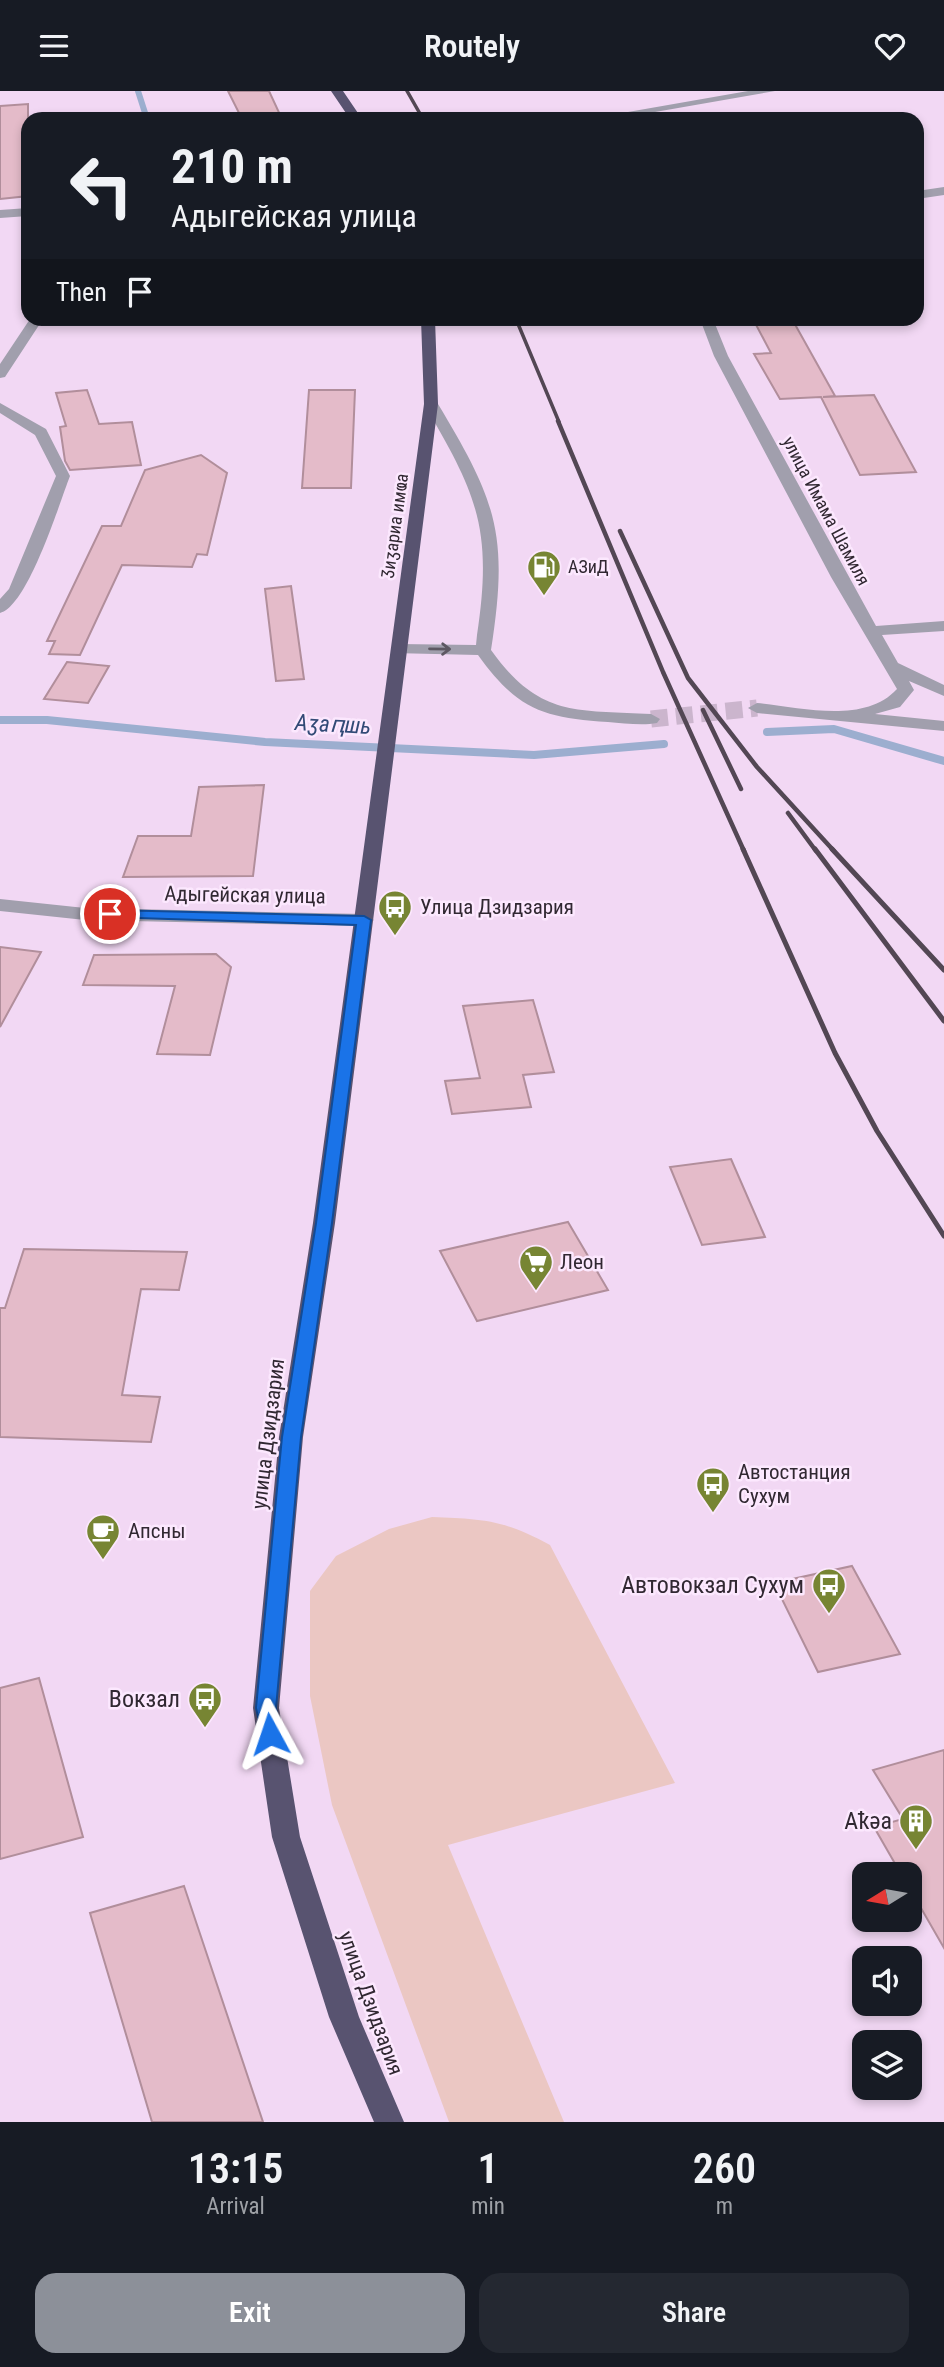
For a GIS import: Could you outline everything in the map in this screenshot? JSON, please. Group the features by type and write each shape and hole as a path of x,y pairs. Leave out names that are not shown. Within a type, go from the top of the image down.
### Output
{"highway":[{"path":"337,91 351,112"},
{"name":"Ӡиӡариа имҩа","path":"386,748 431,404 428,326"},
{"name":"улица Дзидзария","path":"386,748 324,1223 292,1437 266,1708 286,1837 344,2017 389,2122"}],"street":[{"path":"638,112 769,91"},
{"path":"924,194 944,191"},
{"path":"0,214 21,212"},
{"path":"0,374 31,326"},
{"name":"улица Имама Шамиля","path":"709,326 721,356 870,631 906,690 894,703 847,717"},
{"path":"431,404 466,462 489,527 491,597 483,650 503,678 528,701 574,714 651,719"},
{"path":"0,407 41,432 63,476 16,591 0,608"},
{"path":"870,631 944,626"},
{"path":"398,649 483,650"},
{"path":"890,665 944,691"},
{"path":"757,708 944,726"},
{"name":"Адыгейская улица","path":"0,905 85,914 364,920"}],"shaded area":[{"path":"432,1517 493,1522 519,1530 550,1545 675,1783 448,1845 564,2122 449,2122 332,1805 310,1696 310,1591 336,1556 389,1529"}],"building":[{"path":"228,91 269,91 279,112 238,112"},
{"path":"28,104 28,112 21,112 21,197 0,199 0,106"},
{"path":"757,326 796,326 835,396 823,397 874,395 916,472 860,475 821,397 780,399 754,354 771,353"},
{"path":"87,390 99,424 132,422 141,465 70,470 65,461 60,427 66,426 56,393"},
{"path":"309,390 355,390 351,488 302,488"},
{"path":"201,455 227,473 207,555 197,554 192,567 122,565 80,655 49,654 55,641 47,641 102,526 121,526 145,470"},
{"path":"291,586 304,679 276,681 265,589"},
{"path":"67,662 109,666 88,703 44,699"},
{"path":"264,785 253,876 123,877 138,836 191,836 199,787"},
{"path":"0,947 41,952 0,1027"},
{"path":"216,954 231,967 210,1055 157,1054 175,986 83,985 94,955"},
{"path":"533,1000 554,1072 523,1075 531,1107 452,1114 445,1081 480,1078 463,1006"},
{"path":"731,1159 765,1237 702,1245 670,1167"},
{"path":"568,1222 608,1290 477,1321 440,1251"},
{"path":"24,1249 187,1252 179,1290 141,1289 122,1395 160,1397 151,1442 0,1437 0,1308 5,1308"},
{"path":"852,1566 900,1654 818,1672 774,1583"},
{"path":"39,1678 83,1837 0,1859 0,1688"},
{"name":"Аҟәа","path":"944,1750 944,1948 922,1910 922,1862 894,1862 874,1827 903,1819 873,1770"},
{"path":"184,1886 263,2122 152,2122 90,1913"}],"waterway":[{"path":"138,91 145,112"},
{"name":"Аӡаԥшь","path":"0,720 47,720 265,742 534,755 664,744"},
{"name":"Аӡаԥшь","path":"767,732 834,729 944,761"}],"tunnel":[{"path":"651,719 757,708"}],"railway":[{"path":"407,91 419,112"},
{"path":"519,326 559,422"},
{"path":"558,421 663,672 744,851"},
{"path":"620,531 688,678 757,767 834,851"},
{"path":"703,710 741,789"},
{"path":"788,813 816,851"},
{"path":"743,849 835,1053 877,1131 944,1236"},
{"path":"815,849 944,1021"},
{"path":"832,849 944,970"}],"place":[{"name":"АЗиД","path":"544,597"},
{"name":"Улица Дзидзария","path":"395,937"},
{"name":"Леон","path":"536,1292"},
{"name":"Автостанция Сухум","path":"713,1514"},
{"name":"Апсны","path":"103,1561"},
{"name":"Автовокзал Сухум","path":"829,1615"},
{"name":"Вокзал","path":"205,1729"},
{"name":"Аҟәа","path":"916,1851"}],"route":[{"path":"110,914 364,920 324,1223 292,1437 266,1708 270,1734"}]}
